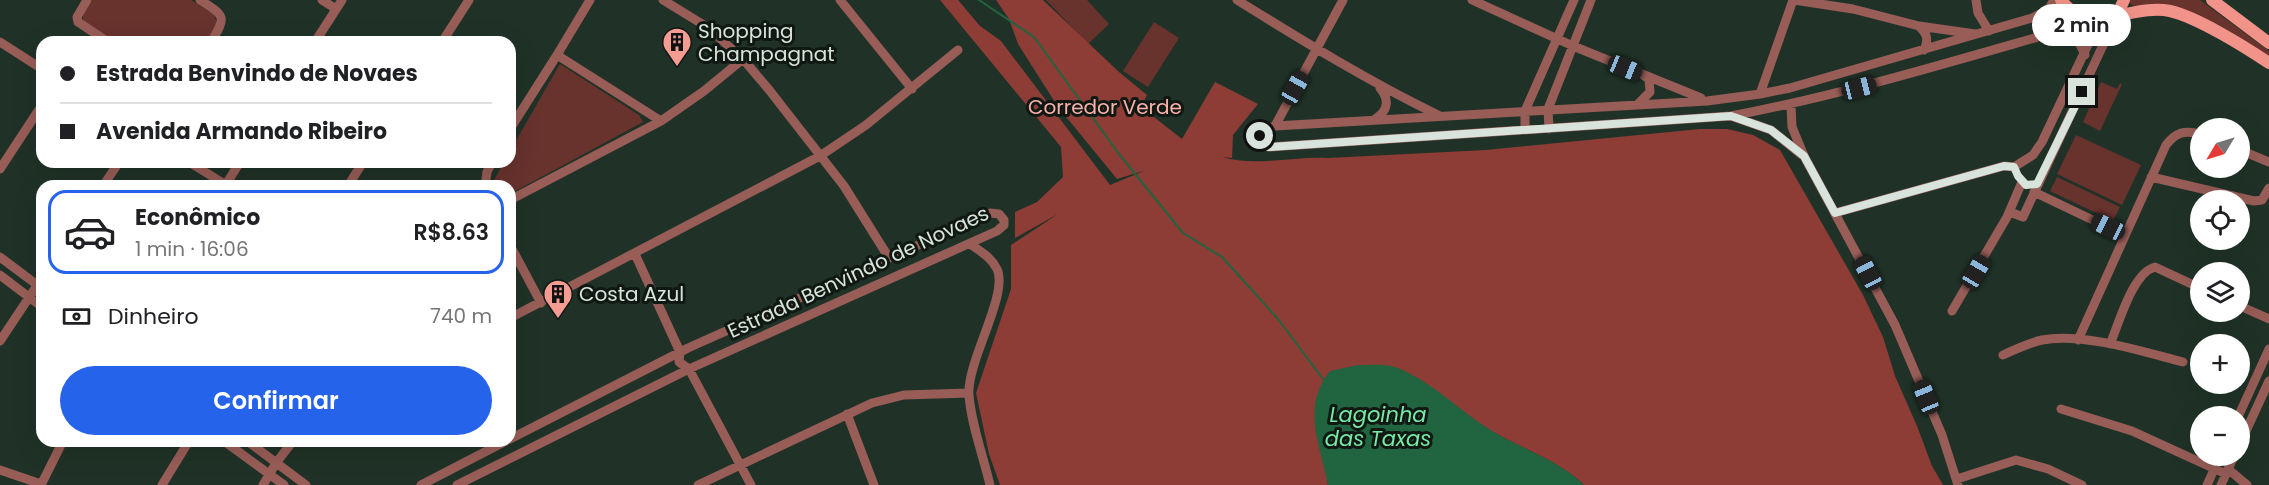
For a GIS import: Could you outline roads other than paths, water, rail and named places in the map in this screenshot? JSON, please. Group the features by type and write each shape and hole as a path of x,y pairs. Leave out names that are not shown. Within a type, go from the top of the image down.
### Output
{"main road":[{"path":"2061,0 2067,8 2086,18 2149,10 2170,11 2193,19 2269,63"},
{"path":"2116,15 2124,0"},
{"path":"2212,0 2269,44"}],"street":[{"path":"87,0 77,17 78,22 99,36"},
{"path":"200,0 220,13 223,18 223,23 215,36"},
{"path":"322,0 336,9"},
{"path":"319,36 342,0"},
{"path":"445,36 469,0"},
{"path":"516,120 591,0"},
{"path":"663,0 707,27 743,59 849,194 889,258"},
{"path":"840,0 912,90"},
{"path":"1237,0 1378,86 1439,116"},
{"path":"1275,126 1343,0"},
{"path":"1472,0 1573,46 1707,101"},
{"path":"1525,129 1525,111 1574,0"},
{"path":"1549,129 1548,110 1591,0"},
{"path":"1760,94 1794,0 1853,9 1919,26 1978,34"},
{"path":"1976,0 1978,13 1989,31"},
{"path":"1835,213 2004,166 2014,167 2033,156 2042,142 2094,30 2086,18 2059,31 1881,82 1791,105 1731,116 1266,146 1261,140 1261,132 1275,126 1639,103 1707,101 1760,94 1989,31 2041,14 2048,10 2054,0"},
{"path":"2010,212 2023,218 2116,15"},
{"path":"1919,26 1928,40 1924,50"},
{"path":"2059,31 2077,38 2084,55"},
{"path":"0,42 36,65"},
{"path":"516,315 820,156 912,90 958,50"},
{"path":"557,55 661,121"},
{"path":"2084,55 2091,55 2096,62"},
{"path":"516,197 661,121 704,91 743,59"},
{"path":"2077,69 2082,74 2090,74"},
{"path":"1639,103 1647,97 1651,85 1642,75"},
{"path":"1375,119 1384,112 1387,105 1387,99 1378,86"},
{"path":"1791,105 1792,127 1804,156 1911,358 1942,435 1957,482 2016,460 2048,469 2082,485"},
{"path":"0,169 36,114"},
{"path":"1731,116 1771,130 1804,156"},
{"path":"2078,340 2166,145 2176,134 2190,131"},
{"path":"2250,154 2269,162"},
{"path":"2033,156 2047,163"},
{"path":"2014,167 2022,182 2124,236"},
{"path":"198,168 217,180"},
{"path":"2151,177 2254,201 2262,200 2269,188"},
{"path":"1952,311 2010,212 2022,182"},
{"name":"Estrada Benvindo de Novaes","path":"457,485 692,368 969,244 1001,228 1004,225 1002,217 999,214 990,213 684,350 516,436"},
{"path":"969,244 991,260 996,267 1000,282 975,361 969,393 990,485"},
{"path":"634,254 684,350 695,354 692,368"},
{"path":"516,256 541,303"},
{"path":"0,257 36,281"},
{"path":"2110,344 2136,283 2150,268 2155,267 2190,283"},
{"path":"0,275 36,302"},
{"path":"0,341 36,289"},
{"path":"2250,310 2269,319"},
{"path":"2003,355 2040,340 2078,340 2110,344 2183,362"},
{"path":"2243,406 2269,349"},
{"path":"684,350 679,362 692,368 751,485"},
{"path":"2250,422 2269,381"},
{"path":"698,485 872,403 897,396 969,393"},
{"path":"2061,409 2132,431 2227,472 2247,485"},
{"path":"847,414 874,485"},
{"path":"0,470 41,484 60,447"},
{"path":"162,485 185,447"},
{"path":"232,447 284,485"},
{"path":"255,447 306,485"},
{"path":"263,485 288,447"},
{"name":"Estrada Benvindo de Novaes","path":"420,485 494,447"},
{"path":"2221,485 2230,466"},
{"path":"2207,485 2214,468"}],"water":[{"name":"Lagoinha das Taxas","path":"1358,365 1390,366 1411,374 1484,426 1561,467 1584,485 1328,485 1315,426 1316,398 1330,371"}],"waterway":[{"path":"979,0 1034,37 1119,154 1183,233 1222,257 1278,319 1323,379"}],"place":[{"name":"Shopping Champagnat","path":"677,68"},
{"name":"Costa Azul","path":"558,320"}],"park label":[{"name":"Corredor Verde","path":"1105,107"}]}
